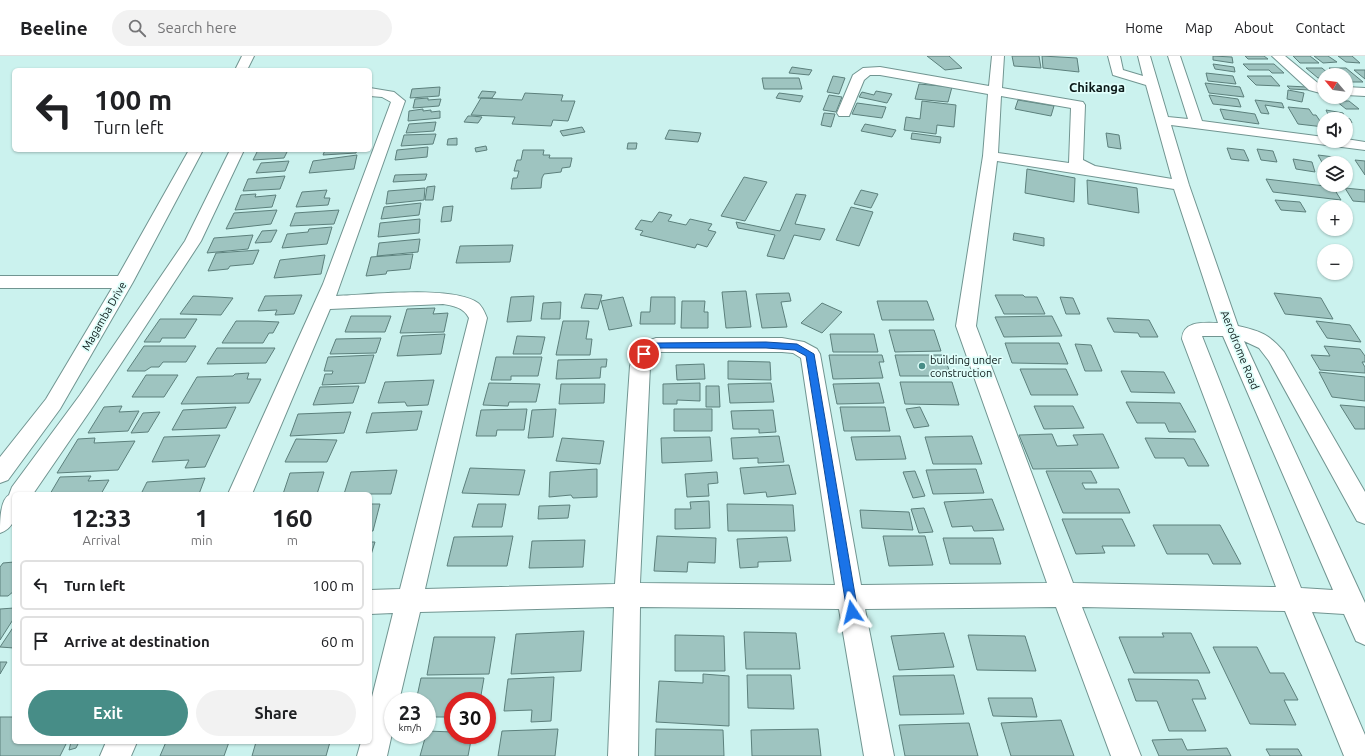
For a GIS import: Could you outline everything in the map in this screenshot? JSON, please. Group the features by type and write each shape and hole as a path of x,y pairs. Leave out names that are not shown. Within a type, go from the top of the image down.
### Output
{"street":[{"path":"242,68 248,56"},
{"path":"998,56 990,156 966,326 1064,595 1126,756"},
{"path":"1114,56 1117,72 1150,80 1180,75"},
{"name":"Aerodrome Road","path":"1144,56 1181,185 1230,330 1365,632"},
{"path":"1174,56 1196,124"},
{"path":"1278,56 1314,87 1317,88"},
{"path":"844,113 858,78 867,71 880,71 1078,105 1076,162 1092,170"},
{"path":"1353,91 1365,92"},
{"path":"241,492 323,304 398,101 388,95 372,92"},
{"path":"1162,120 1317,140"},
{"path":"1353,144 1365,146"},
{"name":"Magamba Drive","path":"0,474 54,404 124,282 195,152"},
{"path":"21,492 87,400 194,240 235,152"},
{"path":"990,156 1092,170 1181,185"},
{"path":"0,282 124,282"},
{"path":"323,304 444,298 465,303 473,308 478,318 411,601 372,756"},
{"path":"1359,756 1293,599 1192,339 1192,334 1198,329 1230,330 1266,342 1277,357 1365,514"},
{"path":"623,756 627,595 640,366 644,354 648,349 656,346 782,345 797,347 810,354 850,597 879,756"},
{"path":"0,523 12,506"},
{"path":"372,602 627,595 850,597 1064,595 1293,599 1351,603"},
{"path":"115,756 121,744"}],"building":[{"path":"927,56 949,56 962,68 945,70"},
{"path":"1012,56 1039,56 1041,68 1014,66"},
{"path":"1042,56 1077,58 1079,72 1043,68"},
{"path":"1213,56 1232,57 1233,63 1213,60"},
{"path":"1245,56 1264,56 1268,59 1248,59"},
{"path":"1293,56 1310,56 1319,63 1300,63"},
{"path":"1314,56 1328,56 1337,62 1323,63"},
{"path":"1338,56 1352,56 1360,63 1346,62"},
{"path":"1213,64 1234,67 1235,72 1215,69"},
{"path":"1243,64 1274,64 1284,73 1272,73 1269,70 1249,70"},
{"path":"792,67 812,70 809,75 789,73"},
{"path":"1306,68 1317,68 1317,77"},
{"path":"1354,70 1365,70 1365,79"},
{"path":"1206,73 1233,76 1236,84 1208,81"},
{"path":"1353,74 1363,82 1353,82"},
{"path":"833,76 845,78 839,94 827,92"},
{"path":"1247,76 1271,76 1280,86 1256,85"},
{"path":"762,78 799,78 802,89 764,89"},
{"path":"1205,83 1240,87 1244,97 1209,93"},
{"path":"919,84 952,87 948,102 915,99"},
{"path":"1287,86 1307,87 1310,90 1290,89"},
{"path":"440,87 439,96 410,98 412,89"},
{"path":"1288,90 1304,93 1302,102 1287,99"},
{"path":"482,91 496,92 492,98 478,98"},
{"path":"876,91 892,94 887,103 859,97 862,92 874,95"},
{"path":"525,93 563,95 561,101 575,101 568,121 553,120 551,126 512,124 515,117 471,115 481,98 522,100"},
{"path":"779,93 803,96 800,102 776,98"},
{"path":"829,95 842,97 836,112 823,110"},
{"path":"1209,95 1238,99 1241,107 1213,104"},
{"path":"428,98 428,100 441,99 439,106 413,108 415,99"},
{"path":"1018,100 1054,106 1051,116 1015,109"},
{"path":"1255,100 1282,103 1284,108 1265,105 1269,114 1261,113"},
{"path":"922,101 956,105 954,127 937,125 936,134 904,130 906,117 920,119"},
{"path":"857,103 886,107 882,118 852,114"},
{"path":"1340,104 1353,104 1359,109 1346,109"},
{"path":"1288,107 1309,109 1313,115 1317,116 1317,126 1298,124"},
{"path":"423,109 423,111 431,110 431,112 440,111 440,118 408,121 409,111"},
{"path":"1220,109 1255,114 1259,124 1224,119"},
{"path":"1326,110 1337,112 1327,112"},
{"path":"824,113 835,114 831,127 821,125"},
{"path":"468,116 482,117 478,123 464,122"},
{"path":"436,122 434,131 406,133 409,124"},
{"path":"865,124 896,130 892,137 861,131"},
{"path":"582,127 585,132 563,136 560,131"},
{"path":"669,130 701,133 698,142 665,139"},
{"path":"912,133 941,137 940,143 911,139"},
{"path":"1106,133 1119,135 1121,149 1108,147"},
{"path":"436,134 433,144 401,146 404,135"},
{"path":"457,138 457,145 447,145 448,139"},
{"path":"628,143 637,143 636,149 627,149"},
{"path":"486,146 487,150 476,152 475,148"},
{"path":"428,147 427,157 395,160 397,150"},
{"path":"1227,148 1244,150 1249,161 1231,159"},
{"path":"1257,149 1273,151 1277,162 1261,160"},
{"path":"523,150 544,150 543,155 550,155 549,158 572,158 570,167 562,168 561,172 544,174 541,188 511,189 513,178 517,178 519,171 514,171 517,160 521,160"},
{"path":"257,152 287,152 284,158 253,160"},
{"path":"324,152 356,152 356,153 323,155"},
{"path":"357,155 354,169 309,173 313,161"},
{"path":"1293,159 1312,162 1315,172 1296,169"},
{"path":"1355,160 1365,161 1365,175"},
{"path":"289,161 285,171 256,173 261,163"},
{"path":"1027,169 1075,178 1074,202 1025,193"},
{"path":"427,174 425,180 393,182 395,175"},
{"path":"285,176 280,189 243,191 248,179"},
{"path":"744,177 767,182 745,221 721,216"},
{"path":"1266,179 1317,185 1317,192 1336,192 1341,200 1273,192"},
{"path":"1087,180 1137,188 1139,213 1088,204"},
{"path":"435,186 433,200 425,200 427,187"},
{"path":"425,188 424,200 386,204 388,191"},
{"path":"1353,189 1365,190 1365,202 1352,200 1347,192 1353,192"},
{"path":"327,190 324,198 330,198 328,205 296,207 302,192"},
{"path":"861,190 878,194 871,208 854,204"},
{"path":"256,194 255,197 276,195 272,207 235,210 241,195"},
{"path":"796,194 806,195 795,224 825,229 820,240 794,235 784,259 767,256 775,235 738,228 736,222 780,231"},
{"path":"1275,200 1300,202 1306,212 1281,210"},
{"path":"421,203 419,215 381,219 384,207"},
{"path":"453,206 451,221 441,222 443,207"},
{"path":"851,207 873,212 859,246 836,240"},
{"path":"277,210 271,224 226,229 234,213"},
{"path":"339,210 334,224 290,226 295,213"},
{"path":"659,212 672,215 668,221 686,225 690,219 712,224 708,230 716,232 707,247 697,244 695,248 640,235 643,231 635,229 641,220 652,222"},
{"path":"420,219 419,233 378,237 380,223"},
{"path":"332,227 327,244 282,248 287,234 308,232 309,229"},
{"path":"277,230 271,242 255,243 262,231"},
{"path":"1014,233 1044,238 1044,246 1013,240"},
{"path":"253,235 248,249 207,253 214,238"},
{"path":"420,239 418,252 377,256 379,243"},
{"path":"513,245 510,262 456,263 460,246"},
{"path":"259,250 253,264 230,266 228,269 208,271 216,253"},
{"path":"413,254 410,269 387,271 386,274 366,276 371,257"},
{"path":"325,255 321,274 274,278 280,260"},
{"path":"746,291 751,327 726,328 722,292"},
{"path":"789,293 791,301 781,302 787,327 762,328 756,294"},
{"path":"1274,293 1321,298 1333,319 1285,314"},
{"path":"585,294 602,295 598,309 581,308"},
{"path":"302,295 294,314 275,315 277,310 258,311 265,296"},
{"path":"995,295 1023,295 1025,297 1037,297 1045,314 1004,314"},
{"path":"193,296 233,298 221,315 180,314"},
{"path":"534,296 531,321 507,322 511,297"},
{"path":"623,297 632,326 609,330 601,301"},
{"path":"651,297 675,297 675,324 640,324 641,312 650,312"},
{"path":"1060,297 1073,298 1080,314 1066,314"},
{"path":"682,301 705,301 704,312 708,312 708,328 681,328"},
{"path":"877,301 927,301 934,320 882,320"},
{"path":"561,302 560,319 541,319 543,303"},
{"path":"822,303 842,312 822,333 801,323"},
{"path":"435,308 433,314 448,313 444,332 400,333 407,309"},
{"path":"351,316 391,316 385,332 345,332"},
{"path":"1052,316 1062,336 1004,337 995,317"},
{"path":"1107,318 1149,320 1158,337 1140,337 1138,333 1114,332"},
{"path":"160,319 197,319 185,338 162,338 160,342 144,342"},
{"path":"236,321 279,322 273,333 269,333 263,343 222,343"},
{"path":"563,321 589,321 586,339 592,339 590,355 556,355"},
{"path":"1316,321 1350,325 1361,342 1327,338"},
{"path":"889,330 934,330 941,351 895,352"},
{"path":"445,334 441,354 397,356 402,336"},
{"path":"830,334 874,334 878,352 833,352"},
{"path":"517,336 545,337 541,354 513,354"},
{"path":"381,338 376,353 330,354 336,339"},
{"path":"1005,343 1059,343 1068,364 1012,363"},
{"path":"1075,344 1091,345 1102,371 1085,371"},
{"path":"144,346 196,346 186,362 163,362 159,367 151,367 145,371 127,371"},
{"path":"1324,346 1360,349 1365,356 1365,362 1362,362 1365,367 1365,373 1320,370 1311,355 1330,356"},
{"path":"217,348 275,348 266,363 207,364"},
{"path":"374,355 365,383 322,385 325,374 332,374 333,371 324,371 328,357"},
{"path":"829,355 882,355 884,362 879,362 883,378 833,379"},
{"name":"building under construction","path":"895,355 944,355 951,376 900,376"},
{"path":"496,357 542,357 538,376 511,376 511,380 491,380"},
{"path":"607,359 606,367 601,367 600,378 556,379 558,360"},
{"path":"728,361 770,362 771,380 728,379"},
{"path":"704,364 705,379 677,380 676,365"},
{"path":"1020,369 1066,369 1078,395 1031,395"},
{"path":"1121,371 1164,372 1175,393 1131,392"},
{"path":"1319,372 1365,377 1365,401 1332,397"},
{"path":"249,373 247,379 261,379 249,403 181,404 197,377 233,376 235,374"},
{"path":"146,375 178,375 164,397 132,397"},
{"path":"434,380 428,405 407,406 405,402 378,403 385,382"},
{"path":"900,382 952,382 959,405 905,404"},
{"path":"489,383 540,384 536,402 509,402 508,406 483,405"},
{"path":"700,383 700,401 677,400 677,404 663,404 663,384"},
{"path":"771,383 774,402 730,403 728,384"},
{"path":"879,383 884,403 837,404 833,384"},
{"path":"561,384 605,384 604,403 559,404"},
{"path":"359,386 353,403 313,405 320,387"},
{"path":"706,386 719,386 720,407 706,407"},
{"path":"1126,402 1180,403 1196,432 1169,432 1165,423 1137,423"},
{"path":"1340,405 1365,407 1365,429 1355,429"},
{"path":"122,406 119,412 139,411 128,431 88,433 104,407"},
{"path":"1034,406 1073,406 1084,428 1044,429"},
{"path":"236,407 226,428 172,430 183,410"},
{"path":"840,407 885,407 890,431 844,431"},
{"path":"920,407 929,426 914,428 906,409"},
{"path":"527,409 524,430 497,430 496,436 476,436 481,410"},
{"path":"556,409 553,437 528,438 532,410"},
{"path":"674,409 712,409 712,431 674,431"},
{"path":"773,410 776,432 759,433 759,429 733,429 731,411"},
{"path":"422,411 417,430 366,433 372,413"},
{"path":"160,412 148,432 131,433 143,413"},
{"path":"351,412 344,433 290,436 298,414"},
{"path":"1052,434 1057,446 1078,445 1073,435 1103,434 1119,468 1033,469 1019,435"},
{"path":"220,435 205,467 185,468 189,460 152,462 164,437"},
{"path":"779,436 784,462 758,463 758,458 733,459 731,438"},
{"path":"900,436 906,459 856,460 851,437"},
{"path":"972,436 982,464 933,464 925,437"},
{"path":"710,437 712,461 662,463 661,438"},
{"path":"95,438 94,443 135,441 118,470 57,473 78,439"},
{"path":"562,438 604,441 600,464 556,461"},
{"path":"1145,438 1194,439 1209,466 1188,466 1184,458 1155,458"},
{"path":"296,439 337,440 327,462 285,462"},
{"path":"789,465 796,494 767,497 766,492 744,494 740,468"},
{"path":"470,468 525,470 519,495 462,493"},
{"path":"597,469 597,497 573,498 571,495 549,497 550,472"},
{"path":"976,469 984,493 933,494 926,470"},
{"path":"397,470 391,494 345,492 351,472"},
{"path":"915,471 925,496 913,498 903,472"},
{"path":"1046,471 1091,471 1097,483 1082,483 1085,489 1119,489 1130,513 1063,513"},
{"path":"324,472 318,492 284,492 290,473"},
{"path":"717,472 718,483 708,484 709,496 687,497 685,474"},
{"path":"91,476 88,481 109,480 102,492 51,492 60,477"},
{"path":"205,478 200,492 142,492 147,482"},
{"path":"992,499 1004,530 974,531 972,526 952,527 944,502"},
{"path":"709,501 710,528 675,529 675,509 691,509 690,502"},
{"path":"372,504 380,504 373,531"},
{"path":"478,504 506,504 502,527 472,527"},
{"path":"727,504 793,505 795,531 728,531"},
{"path":"570,505 568,518 538,519 539,506"},
{"path":"924,508 933,532 919,533 911,509"},
{"path":"860,510 909,512 913,530 862,528"},
{"path":"1062,519 1122,519 1135,546 1102,546 1105,553 1076,554"},
{"path":"1153,525 1220,525 1241,564 1213,564 1208,554 1167,554"},
{"path":"513,536 507,566 447,566 454,537"},
{"path":"657,536 716,538 715,563 688,562 687,572 654,571"},
{"path":"883,536 925,536 933,565 889,566"},
{"path":"787,537 791,561 758,562 758,567 740,568 737,539"},
{"path":"943,538 993,538 1001,564 950,564"},
{"path":"585,540 583,567 529,568 532,541"},
{"path":"372,542 375,542 372,552"},
{"path":"12,562 12,593 8,596 0,596 0,567 3,563"},
{"path":"12,608 12,621 0,640 0,609"},
{"path":"12,629 12,648 0,647"},
{"path":"584,631 581,671 511,674 516,634"},
{"path":"744,632 796,633 800,669 746,669"},
{"path":"944,633 954,667 899,670 891,636"},
{"path":"1162,633 1191,633 1210,673 1134,673 1119,637 1164,637"},
{"path":"675,635 724,636 725,671 675,671"},
{"path":"968,635 1025,636 1036,671 977,670"},
{"path":"434,637 495,637 489,674 427,675"},
{"path":"1213,647 1257,647 1270,673 1284,673 1298,700 1284,700 1296,725 1250,724"},
{"path":"0,662 7,662 0,674"},
{"path":"703,674 729,676 729,726 656,722 659,681 703,683"},
{"path":"747,675 791,675 794,709 748,708"},
{"path":"954,675 964,714 900,715 893,676"},
{"path":"554,677 551,721 531,722 532,710 504,711 508,679"},
{"path":"421,678 484,678 482,692 444,692 444,717 436,717 436,692 418,692"},
{"path":"1128,679 1198,680 1206,699 1192,699 1206,731 1169,731 1157,701 1136,701"},
{"path":"988,698 1032,698 1037,717 993,716"},
{"path":"0,717 12,717 12,744 66,744 60,756 0,756"},
{"path":"1061,720 1074,756 1011,756 1001,723"},
{"path":"969,723 978,756 905,756 899,725"},
{"path":"558,729 555,756 498,756 502,731"},
{"path":"656,729 723,730 724,756 655,756"},
{"path":"818,729 821,756 752,756 751,730"},
{"path":"436,731 444,732 444,744 470,744 468,756 420,756 423,744 436,744"},
{"path":"1182,739 1187,750 1227,748 1231,756 1159,756 1152,740"},
{"path":"70,744 78,744 76,748 69,750"},
{"path":"165,744 228,744 224,756 160,756"},
{"path":"255,744 329,744 326,756 252,756"},
{"path":"1266,749 1298,749 1302,756 1270,756"}],"place":[{"name":"building under construction","path":"922,366"}],"district":[{"name":"Chikanga","path":"1097,87"}],"route":[{"path":"644,354 648,349 656,346 782,345 797,347 810,354 852,612"}]}
